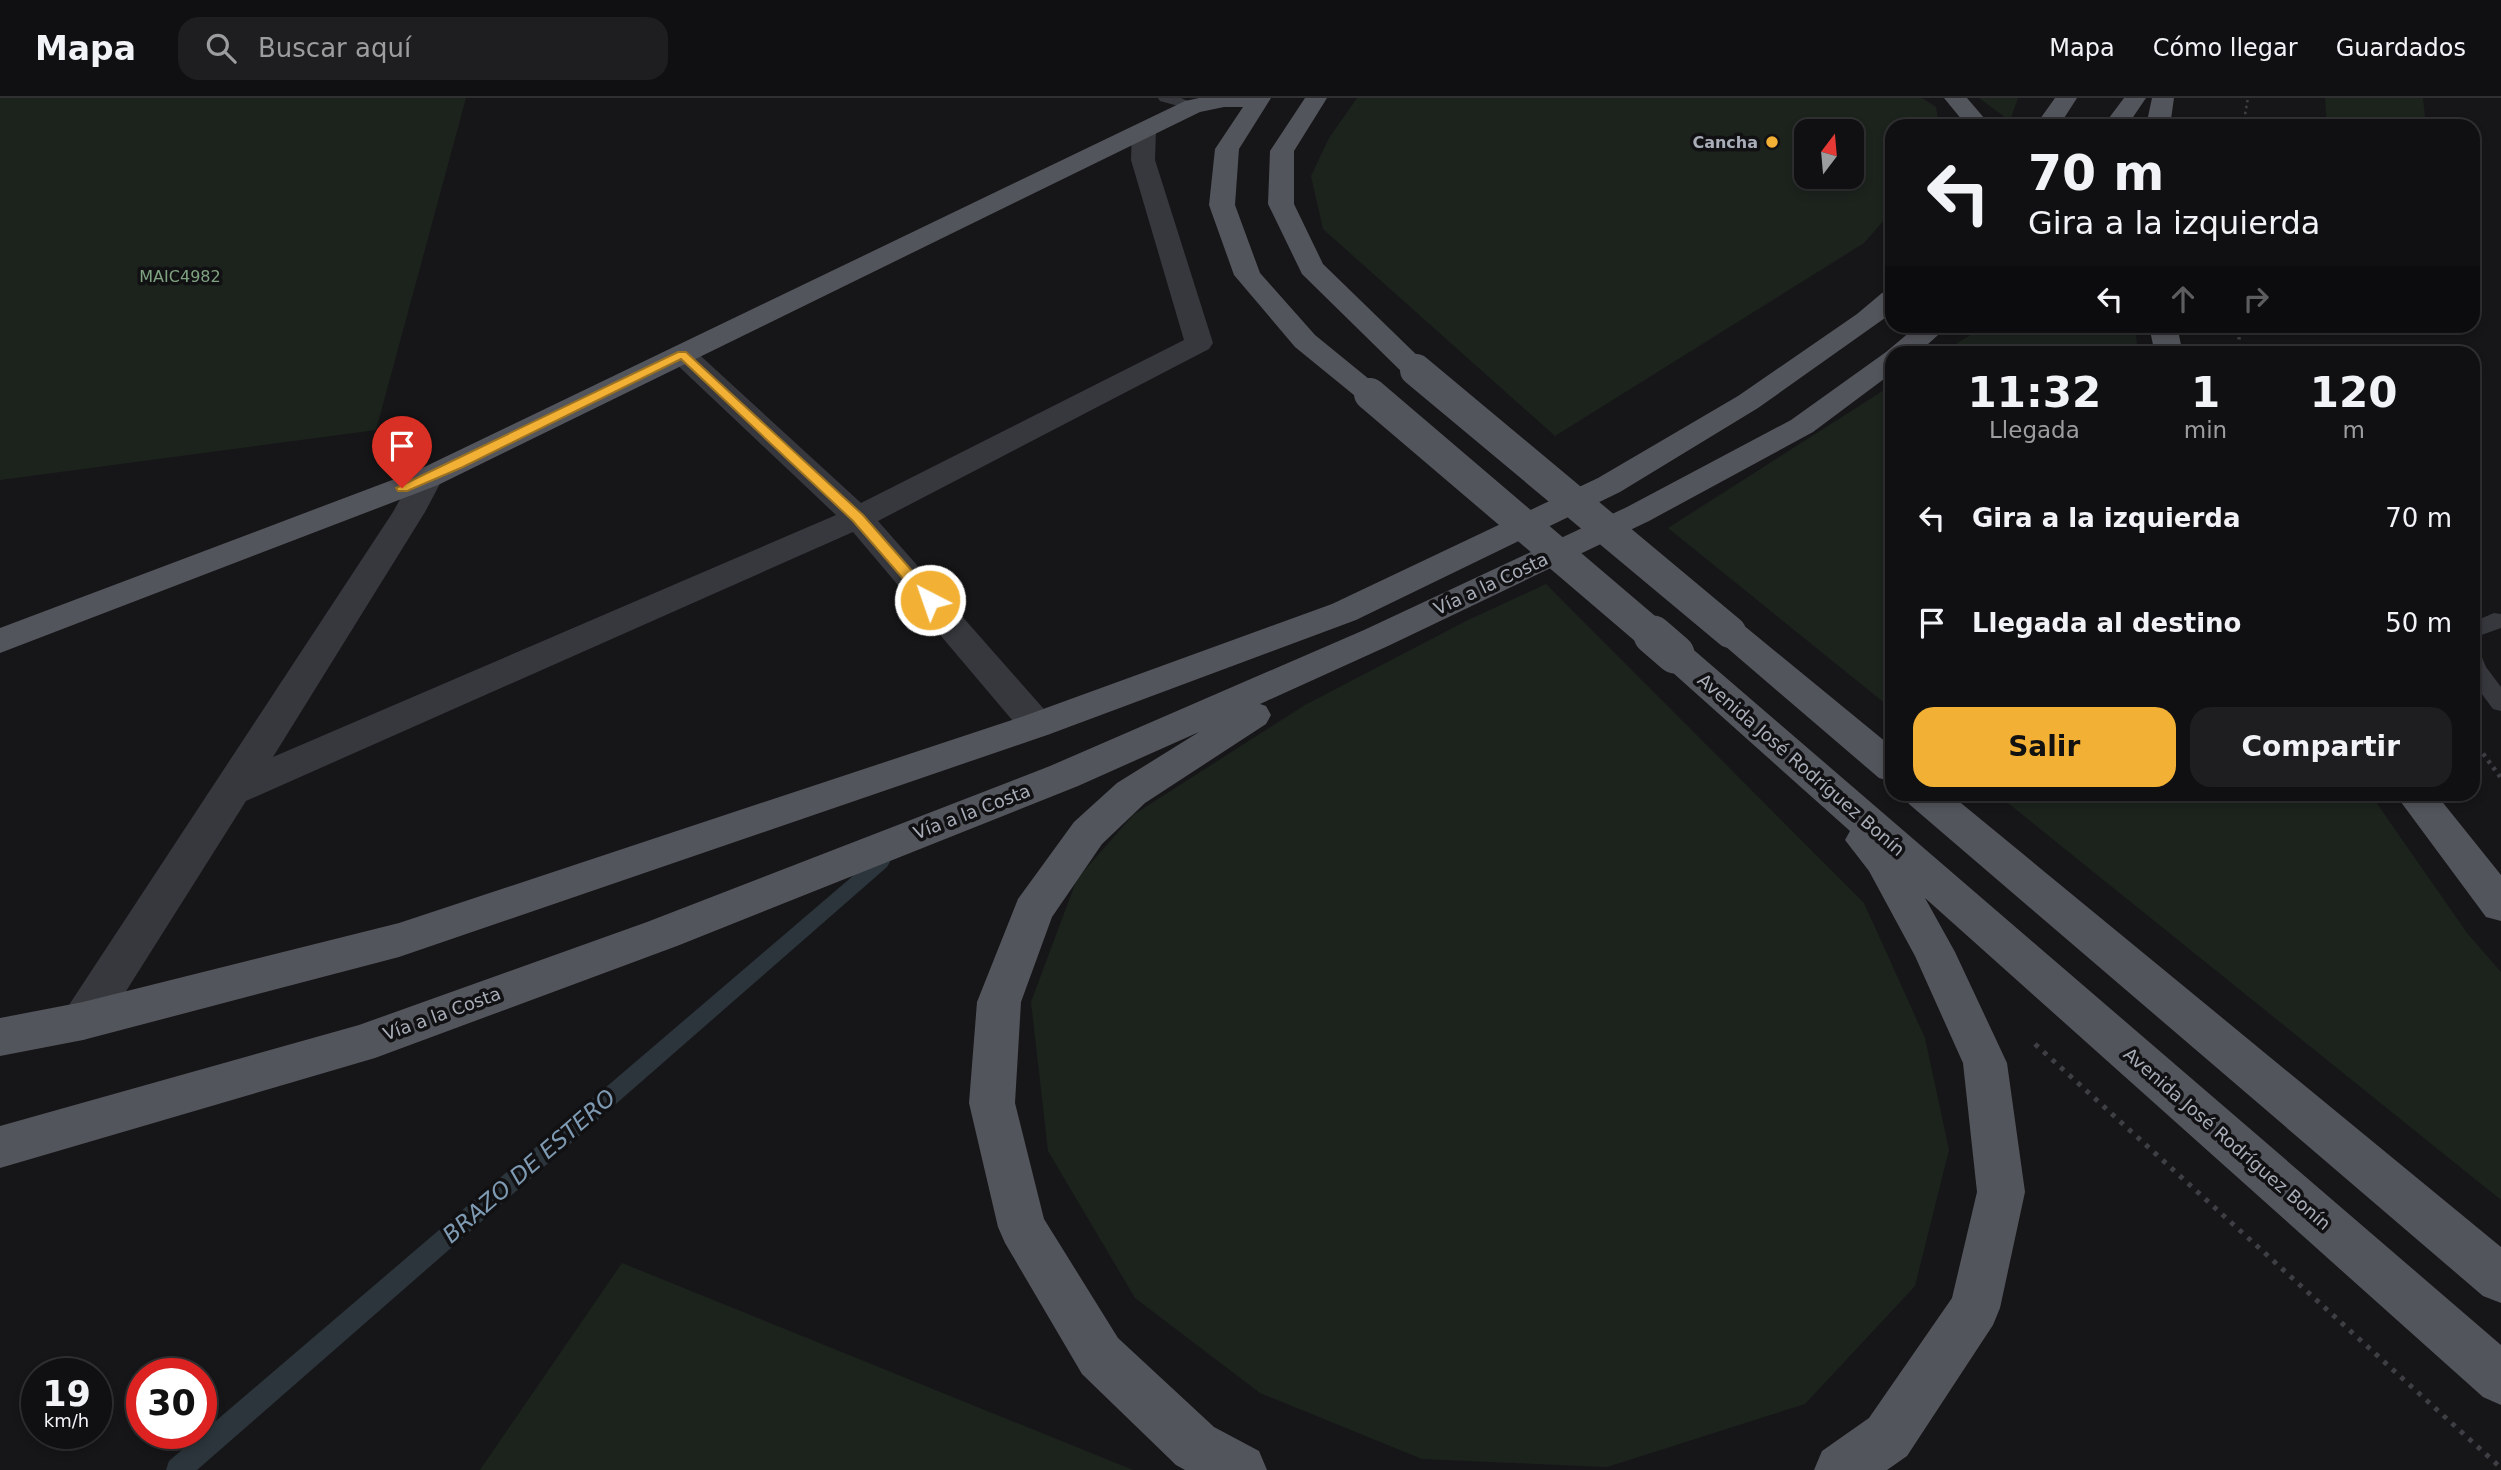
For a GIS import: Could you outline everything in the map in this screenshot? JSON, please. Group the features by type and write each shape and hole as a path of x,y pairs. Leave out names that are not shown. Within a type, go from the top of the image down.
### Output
{"main road":[{"path":"1316,98 1282,150 1281,204 1311,268 1416,370 1885,762"},
{"path":"1955,98 1973,119"},
{"path":"2052,119 2066,98"},
{"path":"2120,119 2135,98"},
{"path":"2159,119 2163,98"},
{"path":"0,641 428,478 1193,106 1224,100 1259,99"},
{"name":"Avenida José Rodríguez Bonín","path":"1259,99 1227,149 1222,205 1247,275 1305,341 1675,654 2501,1379"},
{"path":"0,1037 83,1021 399,940 1037,724 1344,612 1609,485 1748,402 1885,305"},
{"path":"1909,346 1925,333"},
{"name":"Vía a la Costa","path":"0,1147 359,1044 662,934 1064,776 1376,638 1638,514 1802,426 1885,364"},
{"path":"1240,1470 1195,1446 1100,1356 1022,1227 992,1104 999,1002 1033,911 1088,833 1131,793 1376,638"},
{"path":"1771,738 1883,860 1934,951 1985,1063 2001,1192 1975,1308 1888,1437 1841,1470"},
{"path":"1931,801 2501,1279"},
{"path":"2419,801 2501,905"}],"street":[{"path":"232,791 858,518 1199,343 1143,160 1144,130"},
{"path":"682,354 858,518 1037,724"},
{"path":"83,1021 232,791 428,478"}],"lane":[{"path":"1165,98 1193,106"},
{"path":"2480,627 2494,620 2501,621"},
{"path":"2480,676 2501,703"}],"path":[{"path":"2244,119 2248,98"},
{"path":"2480,750 2501,778"},
{"path":"2026,1036 2501,1468"}],"green space":[{"name":"MAIC4982","path":"0,98 466,98 376,430 0,480"},
{"path":"1357,98 1922,98 1936,107 1938,119 1885,119 1885,219 1864,243 1555,436 1323,229 1311,176 1329,138"},
{"path":"1979,98 2018,98 2011,119"},
{"path":"2325,98 2423,98 2425,119 2326,119"},
{"path":"1974,333 2136,333 2137,346 1952,346"},
{"path":"1885,389 1885,703 1668,528"},
{"path":"1546,584 1864,903 1925,1038 1949,1150 1915,1286 1805,1404 1607,1467 1422,1459 1260,1393 1135,1298 1048,1151 1031,1002 1077,879 1133,815 1305,705 1466,621"},
{"path":"2005,801 2375,801 2467,933 2501,972 2501,1200"},
{"path":"622,1263 1133,1470 480,1470"}],"waterway":[{"name":"BRAZO DE ESTERO","path":"178,1470 881,862"}],"place":[{"name":"Cancha","path":"1772,142"}],"route":[{"path":"402,488 458,464 682,354 858,518 930,600"}]}
